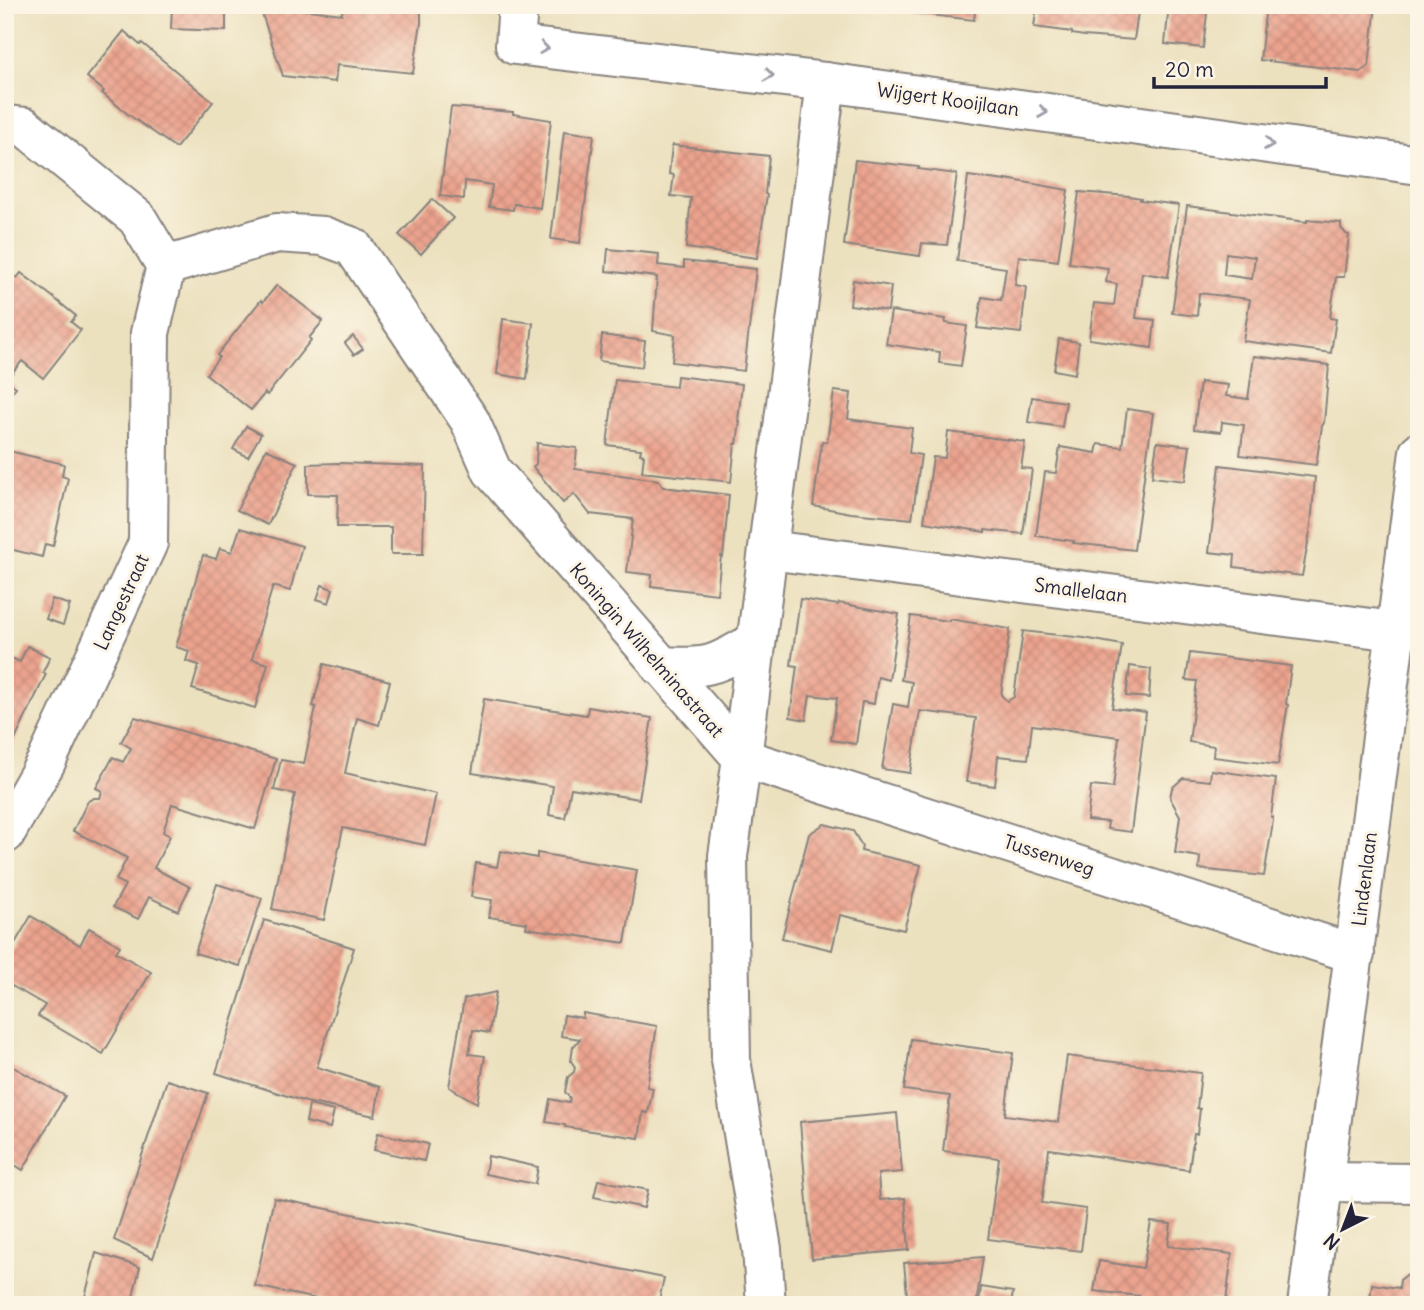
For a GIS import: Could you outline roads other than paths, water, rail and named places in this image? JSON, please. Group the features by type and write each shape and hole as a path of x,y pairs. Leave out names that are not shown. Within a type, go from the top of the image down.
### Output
{"street":[{"name":"Wijgert Kooijlaan","path":"519,5 515,45 826,82 1419,165"},
{"path":"766,1305 762,1250 731,1060 728,856 769,550 826,82"},
{"path":"5,125 25,127 137,218 166,266"},
{"name":"Koningin Wilhelminastraat","path":"166,266 277,233 323,236 353,247 470,421 492,471 742,758"},
{"name":"Langestraat","path":"5,834 46,762 148,543 150,333 166,266"},
{"name":"Lindenlaan","path":"1307,1305 1419,452"},
{"name":"Smallelaan","path":"769,550 1394,631"},
{"path":"660,666 697,668 722,661 756,641"},
{"name":"Tussenweg","path":"742,758 1355,954"},
{"path":"1324,1182 1419,1183"}]}
